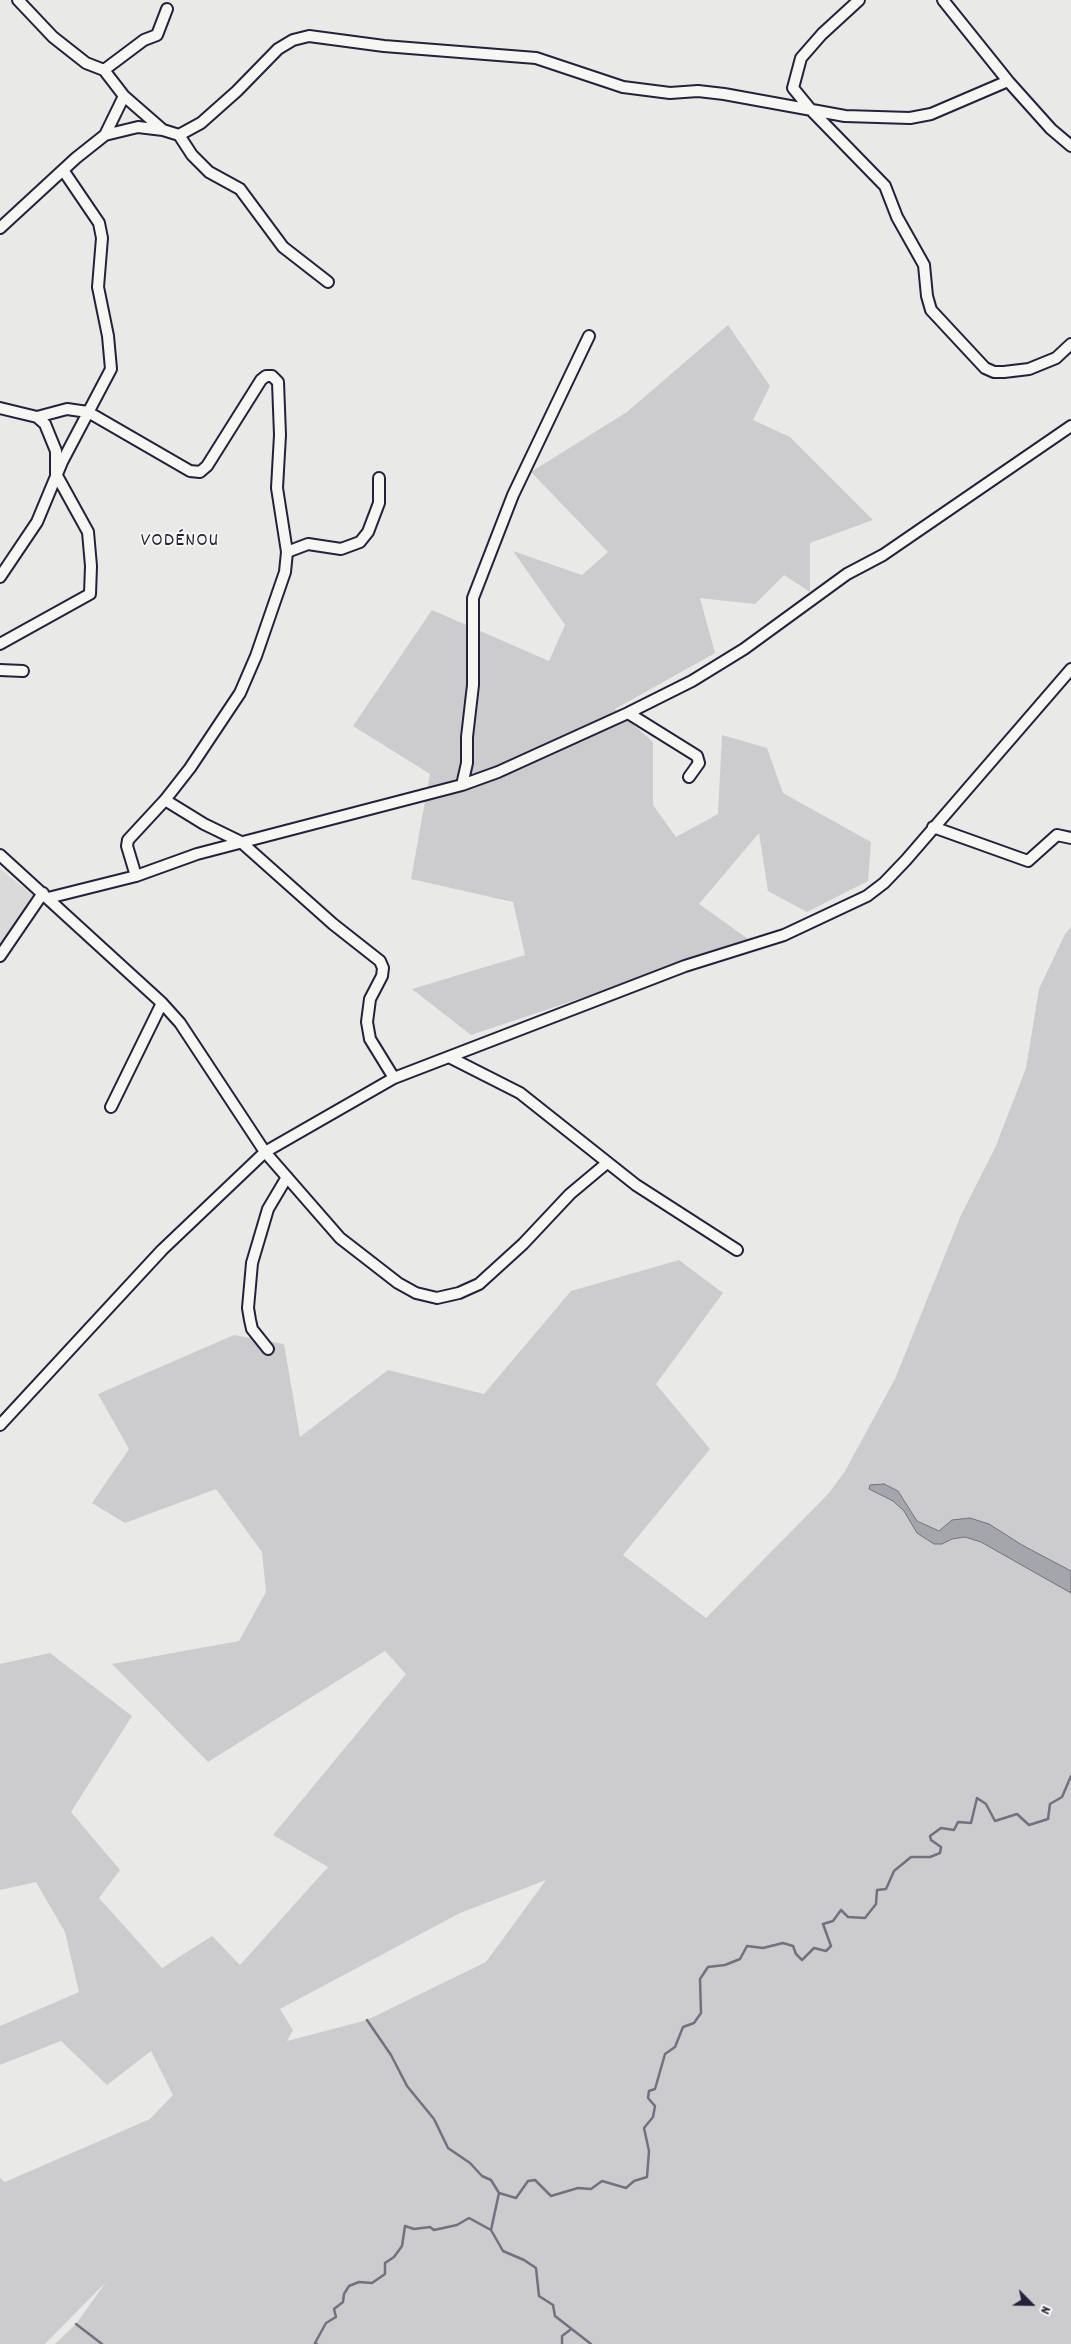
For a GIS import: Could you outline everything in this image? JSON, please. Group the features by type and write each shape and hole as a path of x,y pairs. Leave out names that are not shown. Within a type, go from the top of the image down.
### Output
{"street":[{"path":"18,0 60,42 86,63 104,70 124,96 163,130"},
{"path":"859,0 822,34 801,58 793,88 811,110 885,186 898,217 924,265 931,310 985,368 994,372 1029,369 1056,358 1071,344"},
{"path":"944,0 1008,81 1051,129 1071,146"},
{"path":"104,70 144,40 157,35 167,9"},
{"path":"179,135 201,123 237,91 278,49 293,40 310,36 384,46 536,58 622,87 670,93 698,91 724,94 845,116 910,118 931,114 1008,81"},
{"path":"0,228 63,170 105,135 124,96"},
{"path":"105,135 138,127 163,130 179,135 192,155 209,172 240,189 283,247 328,282"},
{"path":"0,577 37,522 56,474 88,412 94,396 111,369 110,345 98,288 102,238 99,223 63,170"},
{"path":"462,785 468,763 467,737 473,685 473,598 513,495 589,336"},
{"path":"37,417 67,409 88,412 190,471 200,472 208,466 261,380 266,376 272,376 278,382 280,435 277,488 287,552 285,572 251,670 240,693 195,761 165,800 127,843 136,876"},
{"path":"0,408 37,417 45,424 52,436 56,452 56,474 88,532 90,594 0,644"},
{"path":"0,956 45,895 136,876 197,854 462,785 498,772 628,713 692,681 744,649 848,574 883,554 1071,426"},
{"path":"287,552 308,544 342,549 360,542 368,532 380,503 379,478"},
{"path":"0,1425 162,1250 265,1152 394,1078 685,966 784,935 866,896 884,882 1071,669"},
{"path":"0,670 23,671"},
{"path":"628,713 697,756 698,764 689,777"},
{"path":"165,800 204,824 241,842 333,924 380,961 383,968 382,976 370,999 367,1022 370,1039 394,1078"},
{"path":"933,827 1028,861 1058,835 1071,838"},
{"path":"0,855 162,1003 180,1023 265,1152 340,1238 398,1283 416,1293 437,1298 459,1293 479,1284 523,1244 570,1194 607,1163"},
{"path":"111,1107 162,1003"},
{"path":"449,1056 520,1093 591,1147 607,1163 636,1185 737,1250"},
{"path":"268,1350 252,1329 250,1320 248,1308 252,1264 268,1209 288,1178"}],"shaded area":[{"path":"728,325 770,386 753,420 790,437 873,520 810,543 810,592 784,575 755,604 700,598 715,653 615,709 653,742 653,805 676,837 718,814 722,735 767,748 783,793 871,842 868,881 807,912 768,891 759,833 699,904 751,941 471,1035 412,989 525,955 513,902 411,879 430,774 353,726 432,610 549,661 565,625 513,551 582,575 608,552 531,472 627,412"},
{"path":"0,869 37,898 0,951"},
{"path":"1071,927 1071,1571 1022,1545 989,1524 939,1531 917,1521 898,1491 869,1489 893,1501 904,1511 917,1533 934,1544 942,1544 952,1539 965,1537 981,1542 1071,1593 1071,2344 55,2344 76,2324 106,2282 45,2344 0,2344 0,2178 5,2182 150,2119 173,2095 151,2051 107,2085 61,2041 0,2065 0,2026 79,1992 65,1932 36,1882 0,1890 0,1664 50,1653 132,1716 71,1812 120,1870 99,1898 162,1968 212,1936 240,1965 328,1867 273,1835 406,1674 385,1651 208,1762 112,1664 239,1641 266,1592 262,1552 216,1489 125,1523 92,1503 129,1449 98,1394 234,1335 284,1344 300,1437 388,1370 484,1394 571,1291 679,1260 723,1293 656,1384 710,1449 623,1555 706,1618 829,1493 845,1471 895,1379 961,1215 995,1148 1026,1068 1039,989 1065,934","holes":["546,1880 486,1962 367,2020 287,2041 293,2030 280,2009 460,1913"]},
{"path":"884,1484 898,1491 917,1521 939,1531 952,1520 970,1518 989,1524 1022,1545 1071,1571 1071,1593 981,1542 965,1537 952,1539 942,1544 934,1544 917,1533 904,1511 893,1501 869,1489 870,1485"}],"waterway":[{"path":"367,2020 391,2055 407,2086 434,2119 448,2148 470,2163 482,2176 491,2180 499,2193 516,2198 528,2181 535,2180 551,2196 578,2188 591,2189 602,2181 626,2188 634,2181 647,2177 649,2151 644,2128 653,2117 655,2106 648,2098 649,2091 655,2089 665,2054 675,2047 683,2027 694,2023 701,2013 700,1979 708,1967 725,1965 740,1959 747,1946 763,1948 783,1943 793,1946 796,1954 802,1960 814,1948 826,1951 831,1946 823,1924 833,1921 841,1910 848,1917 865,1918 876,1904 877,1890 886,1889 894,1871 911,1857 930,1857 940,1853 941,1847 931,1840 930,1836 941,1828 954,1830 958,1822 971,1823 977,1798 986,1804 995,1821 1017,1814 1029,1825 1048,1819 1050,1804 1062,1797 1071,1776"},
{"path":"499,2193 491,2230 503,2251 524,2260 536,2268 539,2296 553,2305 555,2316 591,2344"},
{"path":"317,2344 315,2343 326,2323 336,2317 334,2309 343,2302 344,2294 349,2286 359,2282 372,2283 385,2274 385,2263 394,2257 402,2246 405,2226 414,2229 430,2227 434,2230 457,2225 469,2218 491,2230"},
{"path":"76,2324 102,2344"},
{"path":"562,2344 562,2336 570,2330"}],"district":[{"name":"VODÉNOU","path":"180,542"}]}
